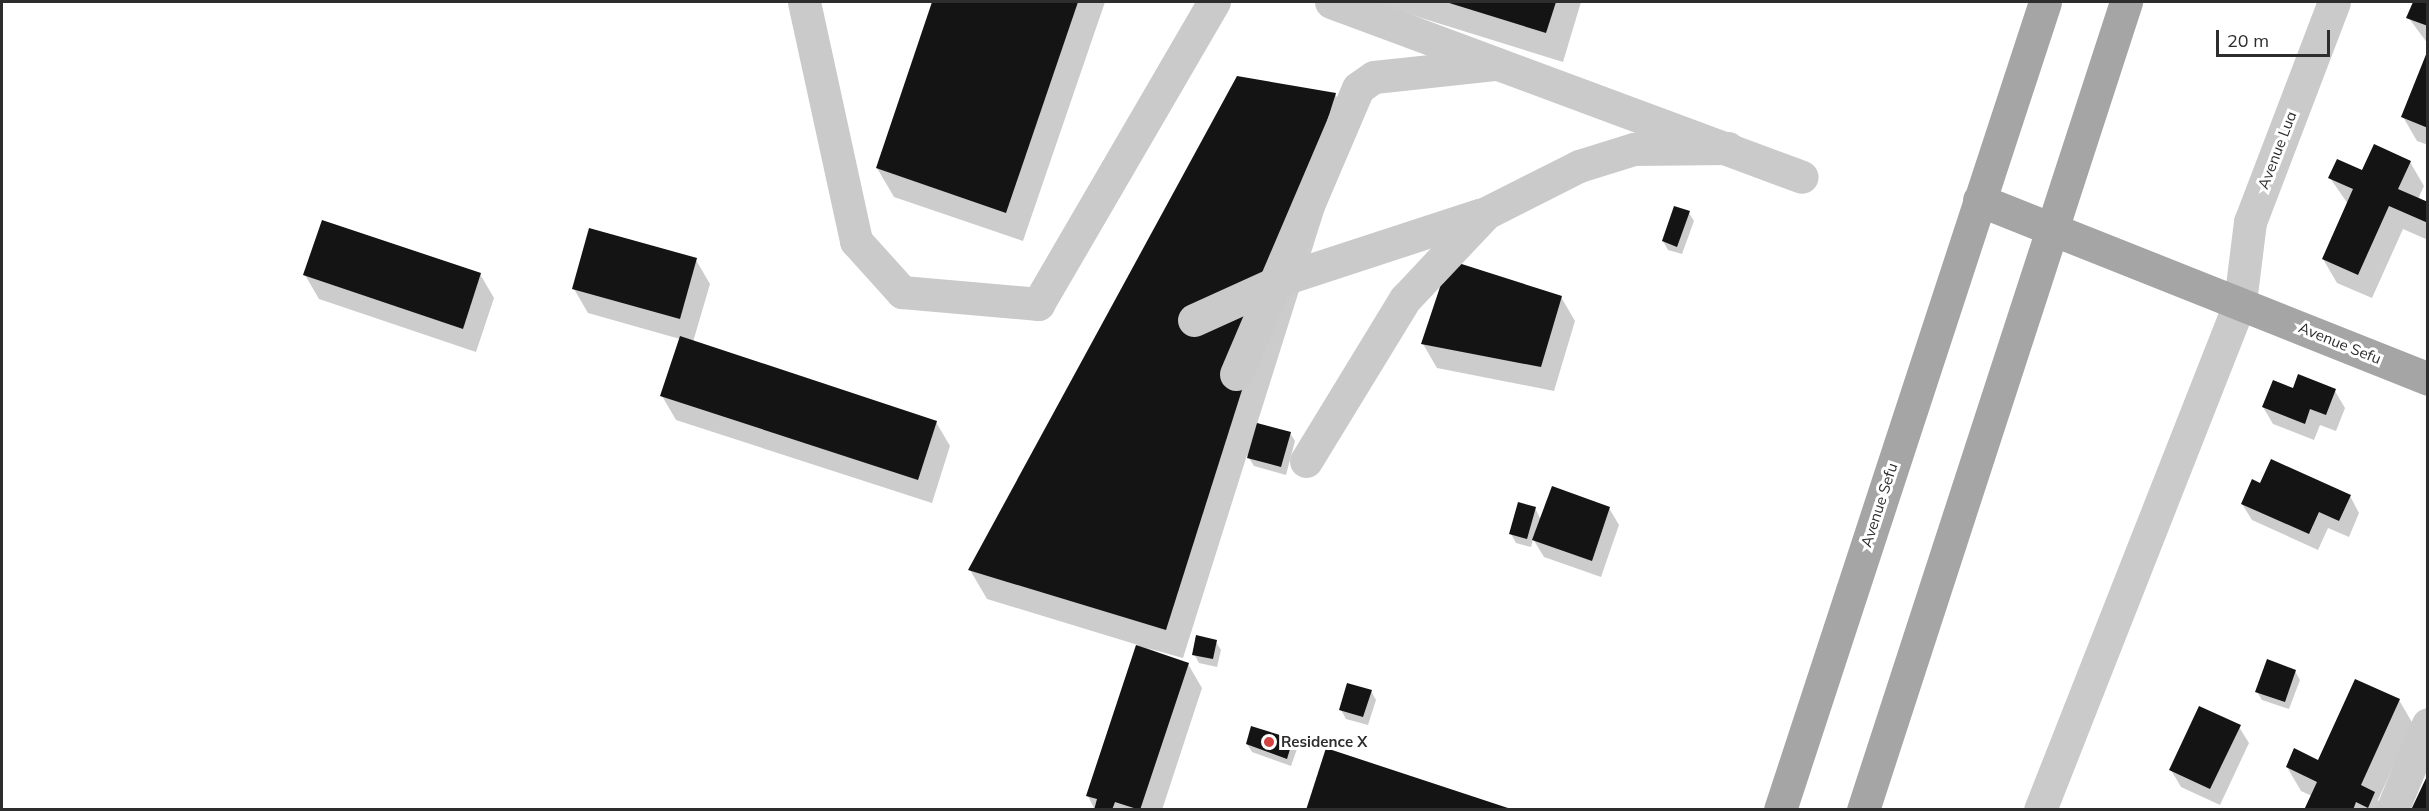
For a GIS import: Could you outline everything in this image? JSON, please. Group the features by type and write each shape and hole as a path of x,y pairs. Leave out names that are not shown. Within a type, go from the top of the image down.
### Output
{"main road":[{"name":"Avenue Sefu","path":"1780,810 2044,2"},
{"path":"1863,810 2126,2"},
{"name":"Avenue Sefu","path":"1979,200 2053,226 2427,379"}],"street":[{"path":"804,2 856,241 902,292 1038,304 1214,2"},
{"path":"1331,2 1802,177"},
{"name":"Avenue Lua","path":"2040,810 2240,302 2250,222 2334,2"},
{"path":"1236,374 1272,285 1359,88 1374,77 1500,63"},
{"path":"1194,320 1272,285 1486,213 1579,166 1634,149 1728,148"},
{"path":"1306,461 1405,299 1486,213"},
{"path":"2392,810 2427,724"}],"building":[{"path":"932,2 1078,2 1006,213 876,168"},
{"path":"1446,2 1556,2 1546,33"},
{"path":"2413,2 2428,2 2428,26 2406,18"},
{"path":"2428,52 2428,128 2401,117"},
{"path":"1237,76 1336,93 1166,630 968,570"},
{"path":"2374,144 2411,161 2398,189 2428,202 2428,223 2389,206 2358,275 2322,259 2353,189 2328,178 2337,159 2362,170"},
{"path":"1674,206 1690,211 1677,247 1662,241"},
{"path":"322,220 481,273 463,329 303,275"},
{"path":"589,228 697,258 680,319 572,289"},
{"path":"1449,260 1562,296 1541,367 1421,344"},
{"path":"680,336 937,421 918,480 660,396"},
{"path":"2298,374 2336,389 2326,415 2310,409 2305,424 2262,407 2273,380 2293,388"},
{"path":"1257,423 1291,432 1281,467 1247,458"},
{"path":"2271,459 2351,495 2339,521 2319,512 2309,534 2241,504 2252,479 2260,483"},
{"path":"1552,486 1610,507 1592,561 1532,540"},
{"path":"1518,502 1536,507 1527,539 1509,534"},
{"path":"1196,635 1217,640 1213,659 1192,655"},
{"path":"1136,645 1189,663 1140,810 1115,802 1112,810 1094,810 1097,799 1086,796"},
{"path":"2267,659 2296,670 2285,702 2255,692"},
{"path":"2355,679 2400,699 2361,785 2375,792 2368,808 2356,802 2353,810 2304,810 2317,782 2286,767 2294,748 2318,760"},
{"path":"1347,683 1372,690 1363,717 1339,710"},
{"path":"2199,706 2241,725 2210,789 2169,770"},
{"name":"Residence X","path":"1251,726 1293,739 1287,759 1246,744"},
{"path":"1326,748 1511,809 1511,810 1306,810"},
{"path":"2428,774 2428,810 2411,810"}],"place":[{"name":"Residence X","path":"1269,742"}]}
